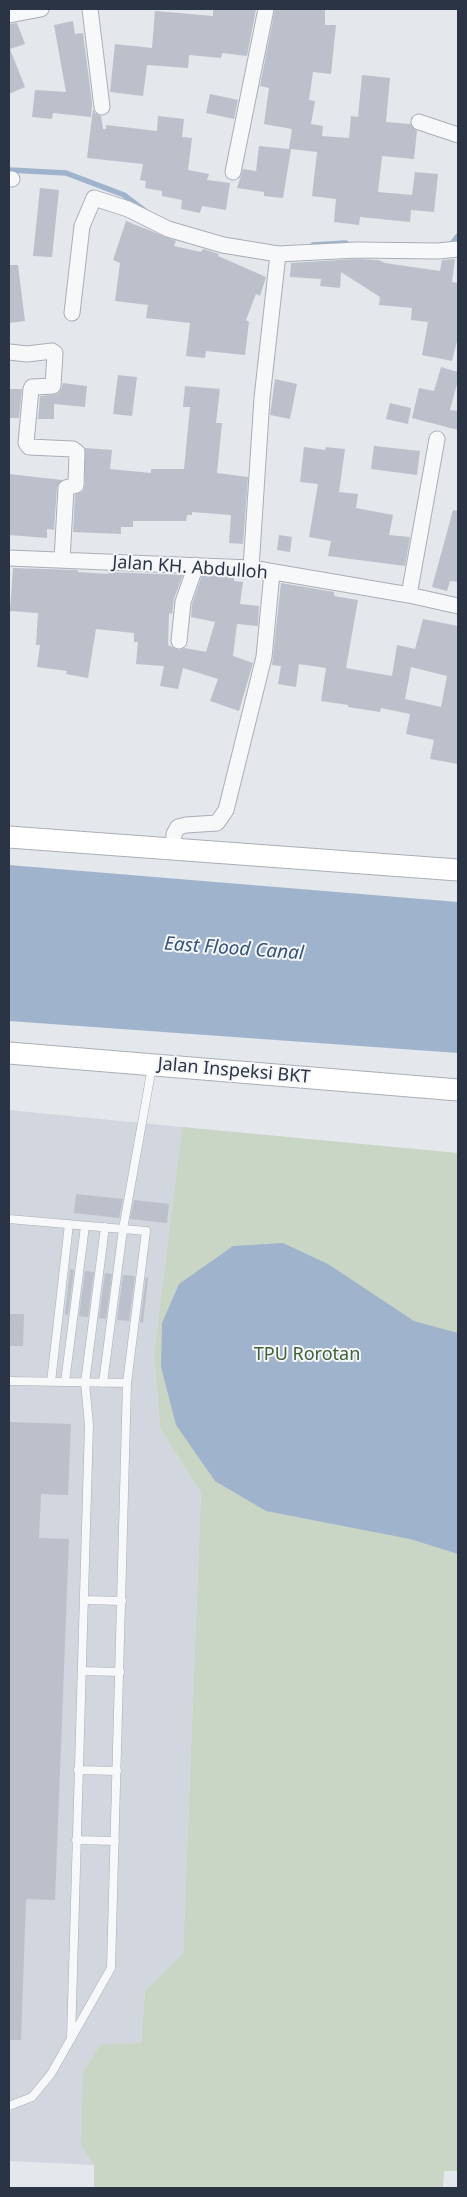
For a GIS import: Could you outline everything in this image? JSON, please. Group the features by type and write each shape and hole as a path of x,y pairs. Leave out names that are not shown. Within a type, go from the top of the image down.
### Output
{"street":[{"path":"9,15 41,9"},
{"path":"90,9 102,107"},
{"path":"233,172 266,9"},
{"path":"419,122 458,135"},
{"path":"72,313 82,226 94,198 128,209 158,225 188,235 223,245 278,254 310,251 438,251 458,249"},
{"path":"251,568 262,398 278,254"},
{"path":"9,352 27,354 52,351 55,353 53,386 32,387 31,389 26,443 29,447 73,449 77,452 76,485 66,488 62,560"},
{"path":"409,595 436,440"},
{"name":"Jalan KH. Abdulloh","path":"9,558 251,568 409,595 458,606"},
{"path":"179,641 183,602 196,565"},
{"path":"173,849 174,834 178,827 217,824 226,810 264,657 272,573"},
{"path":"9,837 458,870"},
{"name":"Jalan Inspeksi BKT","path":"9,1053 458,1090"}],"lane":[{"path":"104,1383 123,1229 153,1065"},
{"path":"9,1219 146,1231 126,1383 122,1601 111,1968 51,2074 32,2097 9,2106"},
{"path":"51,1382 70,1224"},
{"path":"65,1382 85,1226"},
{"path":"70,2042 89,1424 84,1382 105,1228"},
{"path":"9,1381 126,1383"},
{"path":"84,1600 122,1601"},
{"path":"82,1671 120,1672"},
{"path":"78,1770 117,1771"},
{"path":"76,1840 115,1842"}],"shaded area":[{"path":"9,1110 182,1127 154,1354 160,1428 201,1493 183,1955 145,1991 141,2043 101,2044 81,2146 94,2165 9,2161"}],"green space":[{"name":"TPU Rorotan","path":"182,1127 458,1153 458,2171 444,2171 443,2188 94,2188 94,2165 81,2146 83,2072 101,2044 141,2043 145,1991 183,1954 201,1493 160,1428 154,1354"}],"water":[{"name":"East Flood Canal","path":"9,865 458,902 458,1053 9,1021"},
{"path":"283,1243 328,1264 414,1321 458,1333 458,1554 410,1539 266,1511 215,1481 176,1425 161,1367 162,1323 179,1284 233,1246"}],"building":[{"path":"213,9 256,9 247,56 222,53 221,58 189,55 188,68 147,65 143,96 110,92 115,44 152,48 155,11 213,16"},
{"path":"275,9 325,10 325,25 336,25 331,74 313,72 309,100 315,101 311,124 323,126 322,136 349,138 351,116 358,117 362,75 390,78 386,122 410,124 417,131 414,159 382,156 378,192 412,195 415,172 438,174 434,212 411,210 410,222 360,217 359,225 334,222 336,199 312,196 317,152 291,149 283,198 264,196 264,192 237,188 243,169 256,171 259,146 289,149 292,129 264,124 269,88 260,86"},
{"path":"73,21 75,34 83,33 92,103 91,117 53,113 52,119 32,117 35,90 66,92 54,25"},
{"path":"17,23 25,44 10,49 25,87 9,94 9,24"},
{"path":"210,94 238,100 234,119 206,113"},
{"path":"93,109 95,113 101,116 103,129 106,129 106,125 157,131 158,116 184,119 182,137 192,138 188,170 209,174 207,180 230,183 226,210 202,206 200,213 181,209 182,200 162,196 162,191 145,188 146,181 140,180 143,164 87,158"},
{"path":"40,188 59,190 52,257 33,256"},
{"path":"126,221 176,241 174,246 201,252 203,249 219,254 218,256 266,277 260,296 256,294 246,320 249,322 245,355 206,351 205,358 186,356 190,323 146,318 148,305 115,301 120,263 113,260"},
{"path":"356,259 379,260 385,263 440,271 442,260 455,259 452,282 458,283 458,337 452,361 422,355 428,322 411,320 412,308 379,305 380,297 341,272 340,288 320,286 321,279 290,277 291,263"},
{"path":"9,265 18,265 25,321 9,323"},
{"path":"441,367 458,372 458,380 450,410 458,411 458,430 412,418 419,388 434,391"},
{"path":"118,375 137,377 132,416 113,414"},
{"path":"275,379 297,384 290,419 270,415"},
{"path":"63,383 87,386 85,407 54,404 54,419 38,419 40,396 57,394 61,390"},
{"path":"185,386 220,389 216,423 222,423 217,473 248,477 243,544 229,543 231,515 192,512 192,515 187,515 186,521 133,521 133,527 121,527 121,534 73,532 75,495 83,491 85,485 85,448 112,450 110,469 151,473 151,469 184,469 190,407 183,407"},
{"path":"9,389 22,389 19,418 9,418"},
{"path":"390,403 411,408 408,424 386,419"},
{"path":"374,446 420,451 417,475 371,469"},
{"path":"304,447 325,450 326,447 345,449 339,492 358,494 356,508 393,515 389,535 410,537 405,566 328,556 331,541 309,537 318,484 300,482"},
{"path":"9,474 62,480 57,487 54,530 47,529 47,538 9,535"},
{"path":"453,510 458,511 458,582 450,581 447,591 432,587"},
{"path":"279,535 292,537 290,552 277,550"},
{"path":"13,568 78,570 78,572 108,574 109,572 183,575 174,599 172,614 169,613 168,645 179,650 185,648 206,652 215,622 191,617 192,604 202,575 234,577 234,581 243,582 240,604 259,606 258,626 237,624 233,656 253,663 239,711 210,701 218,679 183,668 178,689 160,686 164,666 136,664 138,642 134,642 134,633 96,629 88,678 66,674 67,671 37,667 40,645 36,645 38,613 10,611"},
{"path":"281,583 334,592 334,596 358,600 346,668 392,676 397,645 415,649 423,619 458,626 458,764 430,759 434,740 406,734 410,714 381,708 380,712 321,701 326,668 299,664 296,687 278,684 281,666 272,665","holes":["411,667 447,676 441,707 405,699"]},
{"path":"76,1194 123,1199 119,1218 74,1213"},
{"path":"134,1200 169,1204 167,1223 130,1219"},
{"path":"70,1269 74,1270 68,1315 65,1314"},
{"path":"85,1271 94,1272 88,1317 79,1316"},
{"path":"105,1273 112,1274 106,1319 99,1318"},
{"path":"123,1275 135,1276 129,1321 117,1320"},
{"path":"146,1277 148,1278 143,1323 140,1322"},
{"path":"9,1314 24,1314 23,1346 9,1346"},
{"path":"9,1422 71,1424 68,1495 41,1494 39,1538 69,1539 55,1900 26,1899 21,2040 9,2040"}],"waterway":[{"path":"9,170 66,173 124,195 145,211"},
{"path":"450,246 458,236"},
{"path":"313,245 346,243"}]}
